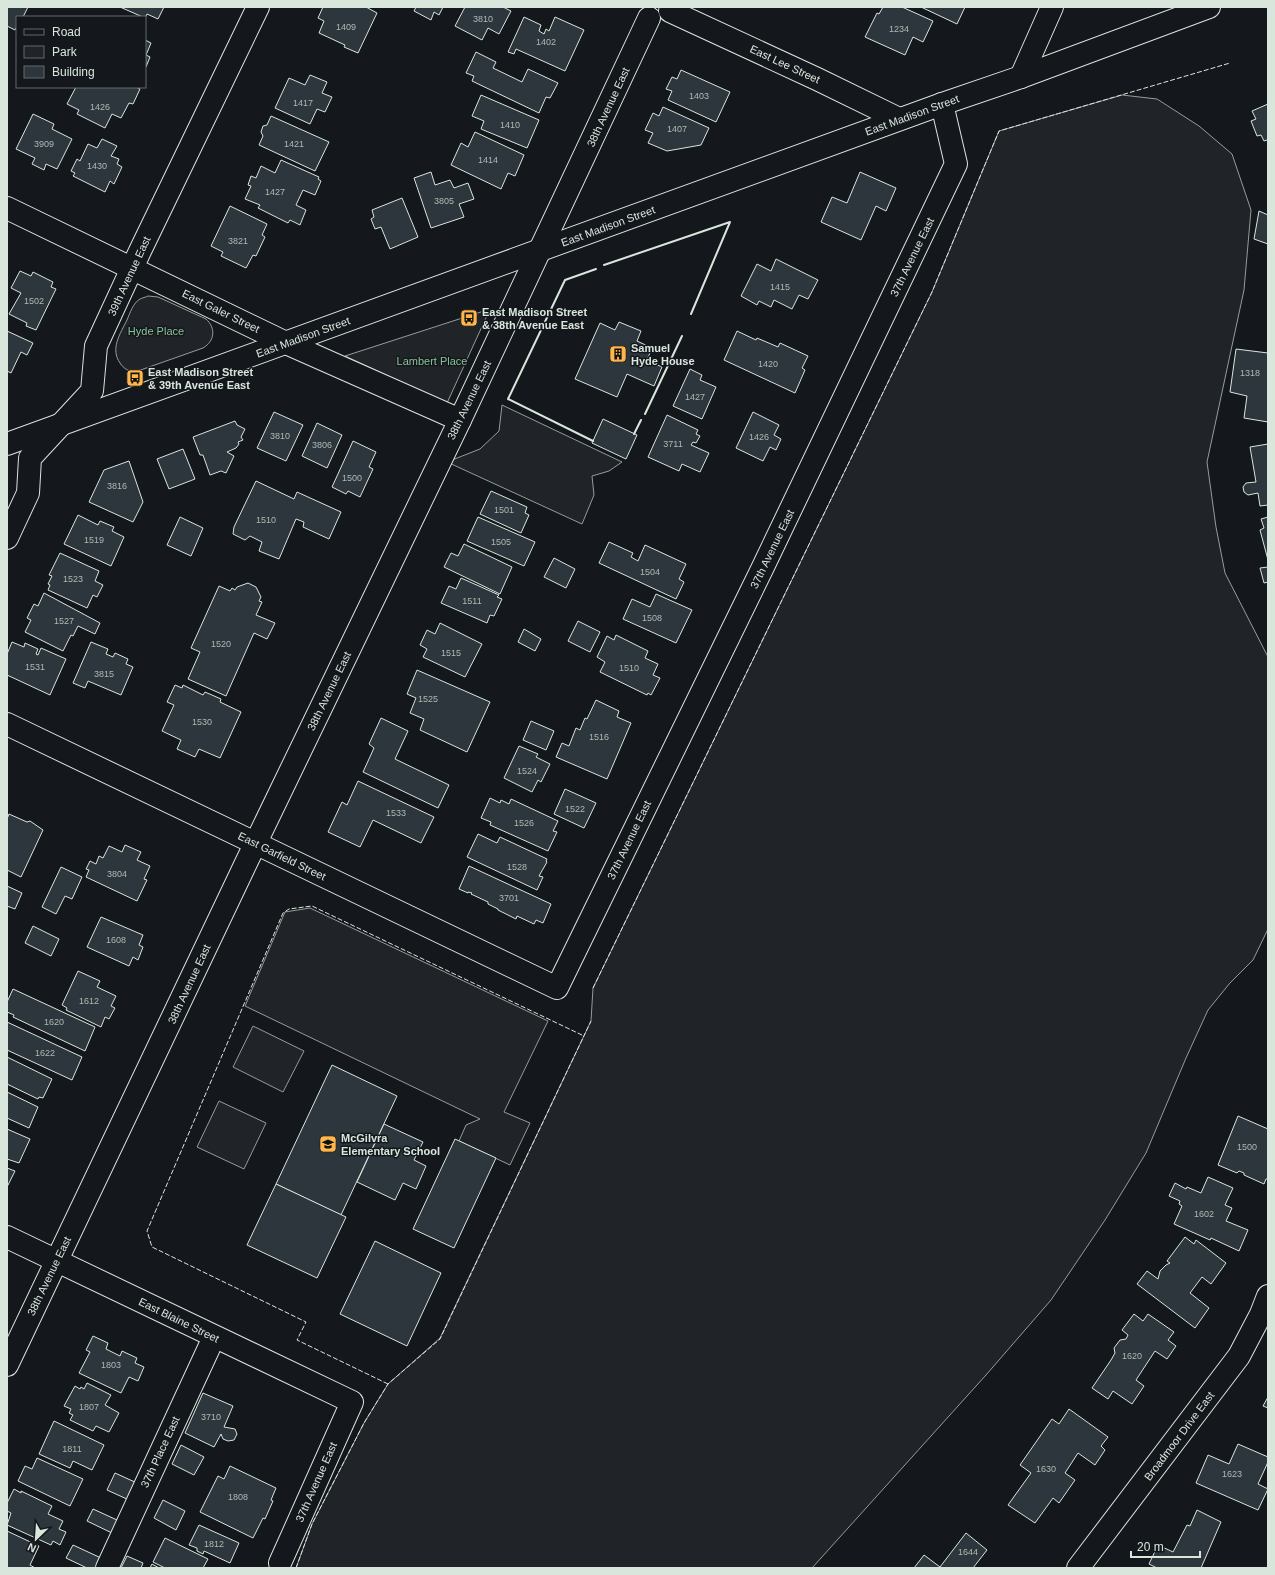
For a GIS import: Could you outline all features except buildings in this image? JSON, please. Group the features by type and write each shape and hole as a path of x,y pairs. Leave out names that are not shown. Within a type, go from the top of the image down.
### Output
{"street":[{"name":"39th Avenue East","path":"7,538 28,493 30,458 92,391 96,346 258,7"},
{"path":"1021,76 1052,7"},
{"name":"East Madison Street","path":"7,444 1208,7"},
{"path":"645,12 656,20 662,19 671,9"},
{"name":"East Lee Street","path":"671,9 900,119"},
{"name":"38th Avenue East","path":"7,1364 540,251 645,12"},
{"name":"37th Avenue East","path":"557,988 763,567 956,164 942,104"},
{"name":"East Galer Street","path":"7,208 286,343 460,420"},
{"name":"East Garfield Street","path":"7,724 557,988"},
{"name":"East Blaine Street","path":"7,1237 352,1402"},
{"name":"Broadmoor Drive East","path":"1078,1568 1239,1356 1261,1314 1268,1296"},
{"name":"37th Place East","path":"107,1568 214,1337"},
{"name":"37th Avenue East","path":"280,1563 352,1402"}],"green space":[{"path":"1122,95 1157,99 1199,126 1232,154 1251,210 1244,290 1207,462 1216,527 1225,573 1268,657 1268,929 1253,960 1230,983 1208,1010 1146,1153 1105,1220 1051,1300 986,1375 812,1568 296,1568 312,1524 364,1423 388,1384 440,1338 591,1021 593,988 932,292 999,131"},
{"name":"Hyde Place","path":"148,296 158,297 206,319 213,330 213,334 210,342 203,348 133,372 125,368 120,363 117,358 116,347 119,336 134,306 140,299"},
{"name":"Lambert Place","path":"490,309 447,403 345,356"},
{"path":"502,405 622,462 609,471 592,476 594,495 582,524 447,462 480,449 499,431"},
{"path":"310,908 548,1021 504,1112 530,1123 510,1165 459,1141 466,1125 480,1119 245,1006 285,912"},
{"path":"253,1026 304,1051 283,1092 233,1067"},
{"path":"219,1101 266,1123 244,1169 197,1147"}],"fence":[{"path":"593,988 932,292 999,131 1230,63"},
{"path":"388,1384 297,1340 306,1322 152,1247 147,1231 283,913 289,909 312,906 584,1036"},
{"path":"296,1568 312,1524 364,1423 388,1384 440,1339 591,1021"}],"wall":[{"path":"604,265 730,222 691,314"},
{"path":"593,441 508,399 565,280 596,269"},
{"path":"645,414 682,336"},
{"path":"634,434 641,420"}],"place":[{"name":"East Madison Street & 38th Avenue East","path":"469,318"},
{"name":"Samuel Hyde House","path":"618,354"},
{"name":"East Madison Street & 39th Avenue East","path":"135,378"},
{"name":"McGilvra Elementary School","path":"328,1144"}]}
